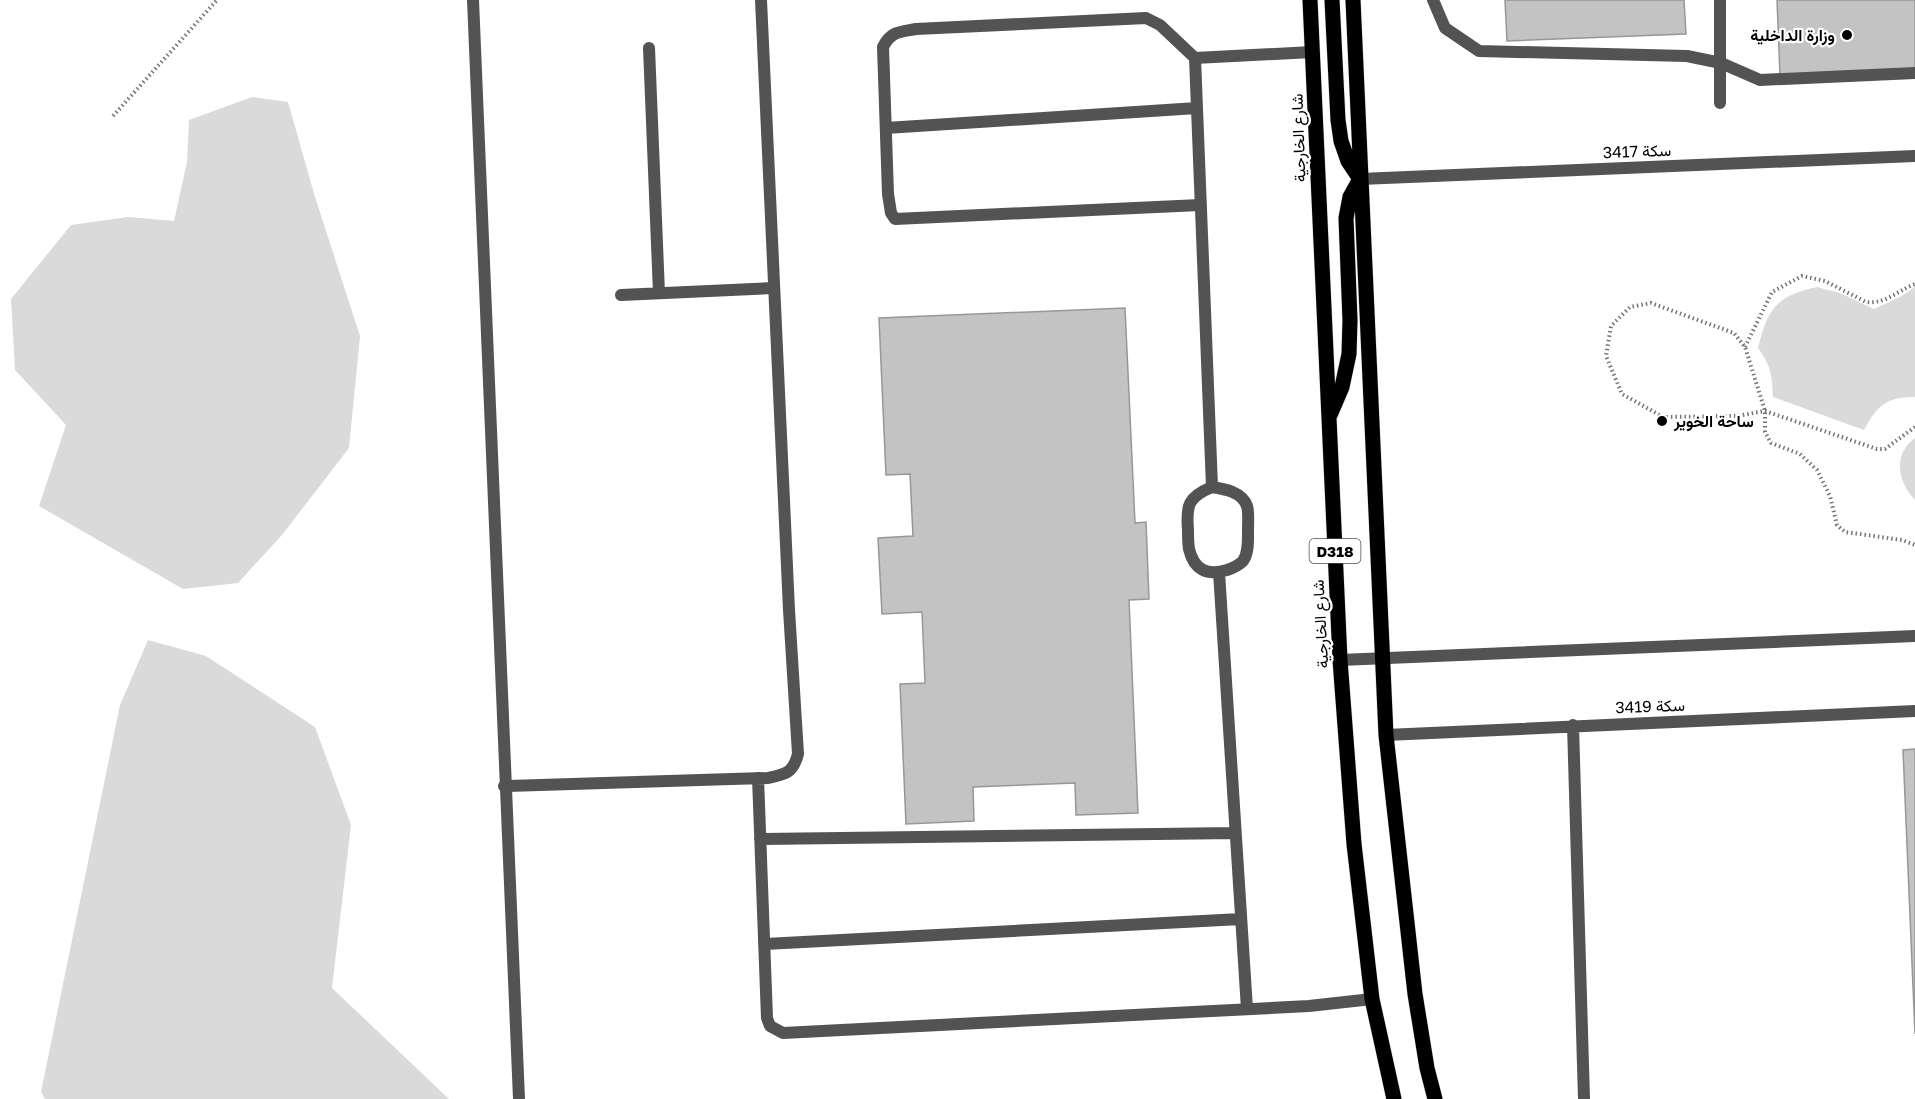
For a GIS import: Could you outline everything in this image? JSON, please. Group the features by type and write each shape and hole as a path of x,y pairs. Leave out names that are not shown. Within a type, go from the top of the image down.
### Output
{"main road":[{"name":"شارع الخارجية","path":"1310,0 1340,660 1354,844 1372,999 1394,1099"},
{"path":"1328,418 1342,387 1349,354 1346,218 1350,197 1360,178 1348,161 1341,141 1332,0"},
{"name":"D318","path":"1353,0 1386,735 1415,994 1427,1068 1435,1099"}],"street":[{"path":"473,0 504,786 519,1099"},
{"path":"504,786 768,778 785,774 795,766 798,754 788,598 761,0"},
{"path":"1432,0 1445,28 1479,51 1687,56 1721,63 1760,80 1915,73"},
{"path":"1720,0 1720,103"},
{"path":"1200,205 895,219 891,213 888,194 883,47 888,37 916,29 1146,18 1160,24 1194,58 1212,487"},
{"path":"649,48 660,293"},
{"path":"1194,58 1312,52"},
{"path":"886,128 1197,108"},
{"name":"سكة 3417","path":"1360,178 1915,156"},
{"path":"621,295 774,288"},
{"path":"1212,487 1229,489 1247,505 1249,543 1244,559 1235,568 1206,573 1196,565 1189,549 1186,510 1193,498 1212,487"},
{"path":"1218,572 1247,1009"},
{"path":"1340,660 1915,636"},
{"name":"سكة 3419","path":"1386,735 1915,711"},
{"path":"1573,725 1584,1099"},
{"path":"758,778 767,1018 770,1026 783,1033 1309,1006 1372,999"},
{"path":"760,839 1235,833"},
{"path":"765,944 1241,919"}],"path":[{"path":"113,116 216,0"},
{"path":"1745,347 1772,292 1802,276 1825,281 1872,303 1881,302 1915,284"},
{"path":"1915,428 1885,449 1765,411 1737,416 1663,417 1622,394 1606,356 1611,326 1630,307 1651,303 1734,333 1745,347 1765,411 1765,432 1771,443 1800,454 1817,470 1830,496 1837,525 1845,532 1902,540 1915,545"}],"shaded area":[{"path":"252,97 288,102 315,197 360,336 349,448 282,535 238,583 183,589 39,506 66,425 15,370 11,299 71,225 128,217 174,221 187,162 189,120"},
{"path":"1817,287 1840,293 1874,309 1915,287 1915,397 1905,397 1884,404 1873,415 1864,430 1773,397 1770,371 1758,348 1770,313 1783,300 1792,295"},
{"path":"1915,438 1915,500 1901,477 1900,460 1903,452"},
{"path":"148,640 206,656 315,727 351,825 332,988 449,1099 45,1099 41,1092 120,705"}],"building":[{"path":"1505,0 1684,0 1686,34 1507,41"},
{"name":"وزارة الداخلية","path":"1777,0 1915,0 1915,70 1780,75"},
{"path":"1125,308 1135,523 1146,522 1149,599 1129,600 1138,813 1076,815 1075,783 973,787 974,821 906,824 900,684 925,683 922,612 882,614 878,538 913,536 910,474 886,475 879,318"},
{"path":"1915,749 1915,1034 1903,750"}],"place":[{"name":"وزارة الداخلية","path":"1847,35"},
{"name":"ساحة الخوير","path":"1662,421"}]}
